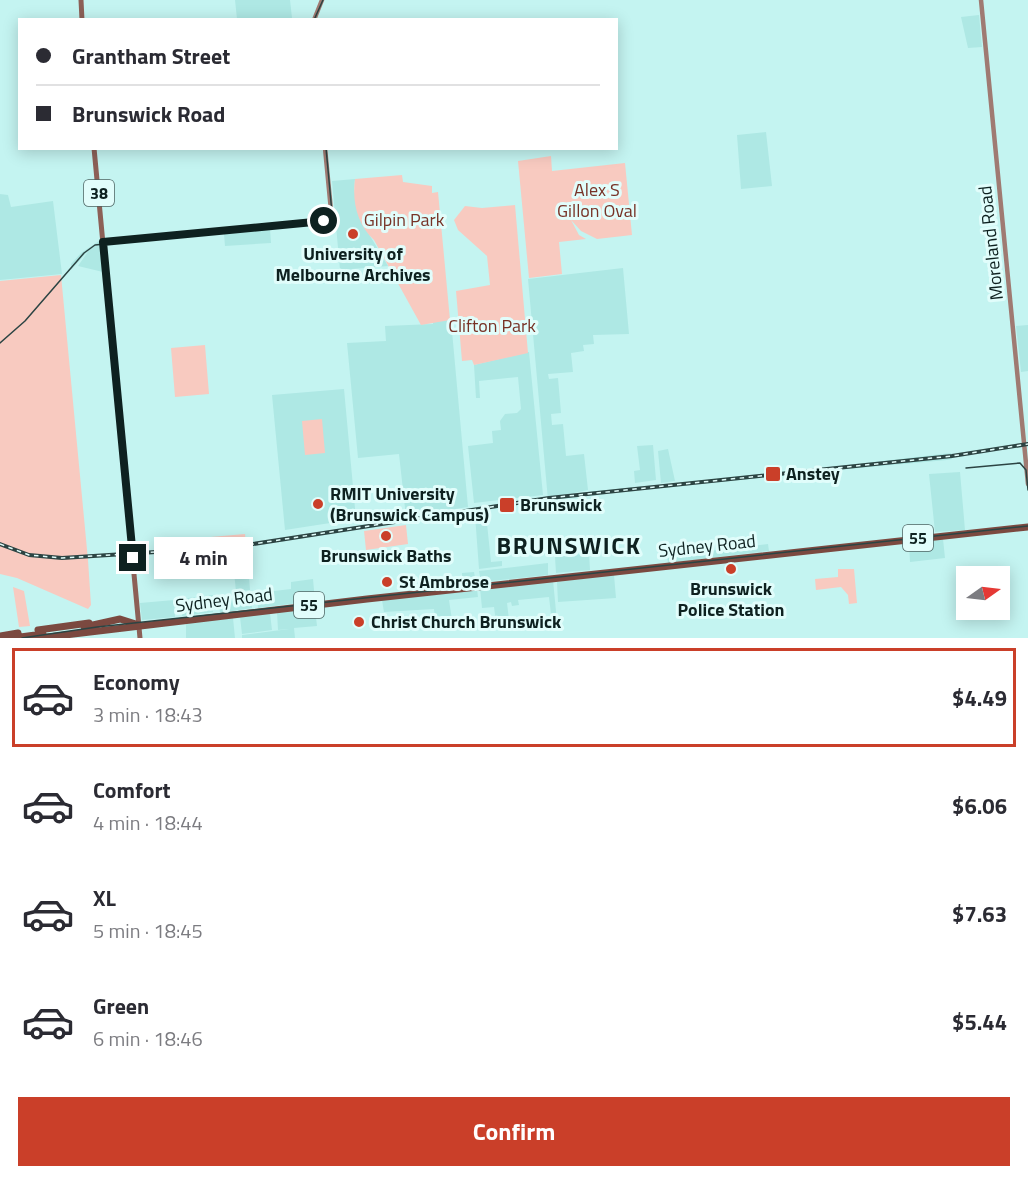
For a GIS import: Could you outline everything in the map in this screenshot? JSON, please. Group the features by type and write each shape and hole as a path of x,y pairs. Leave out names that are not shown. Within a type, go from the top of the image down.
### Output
{"highway":[{"name":"Sydney Road","path":"139,631 150,623 1028,527"},
{"path":"40,638 97,627 139,631"},
{"path":"0,636 61,634 97,627"},
{"path":"13,638 27,635"}],"main road":[{"path":"81,0 82,18"},
{"path":"315,18 322,0"},
{"name":"Moreland Road","path":"981,0 1028,484"},
{"name":"38","path":"94,150 139,631"},
{"path":"103,242 332,220 325,150"}],"shaded area":[{"path":"235,0 290,0 292,18 237,18"},
{"path":"979,15 982,47 968,48 961,17"},
{"path":"766,132 772,186 741,189 737,135"},
{"path":"355,179 354,189 360,219 388,266 340,270 332,181"},
{"path":"0,194 8,195 11,207 53,201 62,274 0,280"},
{"path":"270,229 271,243 225,246 224,234"},
{"path":"99,241 103,272 78,266 89,250 71,270 71,264 81,253"},
{"path":"623,268 629,334 593,335 594,344 583,345 584,351 571,353 573,372 548,374 549,379 558,378 561,413 551,414 552,425 563,424 566,456 584,454 588,490 569,494 656,485 655,488 548,500 528,279"},
{"path":"451,320 468,507 406,517 399,454 358,458 347,343 386,341 385,326 433,324 433,321"},
{"path":"1028,325 1028,371 1021,372 1016,326"},
{"path":"529,352 543,495 474,503 468,446 493,443 492,431 501,430 500,421 505,414 517,413 521,409 518,377 479,381 480,398 476,398 474,365"},
{"path":"344,389 356,519 285,530 272,395"},
{"path":"653,445 656,480 635,483 634,471 640,470 637,446"},
{"path":"668,449 675,481 661,483 658,451"},
{"path":"951,453 952,459 947,460 804,473 805,470"},
{"path":"799,470 798,474 661,488 662,485"},
{"path":"960,472 965,530 935,532 929,474"},
{"path":"486,514 491,562 502,561 502,566 479,569 475,515"},
{"path":"943,539 945,558 910,562 909,543"},
{"path":"768,544 769,551 668,563 667,556"},
{"path":"247,552 250,590 236,591 232,554"},
{"path":"589,553 590,570 556,573 555,557"},
{"path":"548,563 548,575 481,582 479,571"},
{"path":"474,572 476,584 418,590 417,582 462,577 462,573"},
{"path":"614,575 616,598 558,602 557,582"},
{"path":"313,579 315,601 258,608 257,593 291,589 291,582"},
{"path":"553,580 557,622 552,623 549,597 518,600 519,605 512,606 511,602 507,603 510,628 497,630 494,607 482,608 480,588"},
{"path":"477,589 478,597 449,600 452,620 435,618 434,609 384,612 382,600"},
{"path":"251,593 252,608 220,613 218,597"},
{"path":"213,595 213,612 182,616 179,599"},
{"path":"174,600 175,617 142,620 140,603"},
{"path":"315,608 317,626 294,628 295,638 242,638 242,635 289,629 278,630 277,612"},
{"path":"270,613 272,630 242,634 240,617"},
{"path":"233,618 235,638 186,638 186,623"}],"green space":[{"name":"Alex S Gillon Oval","path":"551,156 552,171 625,163 632,235 597,239 581,231 571,220 579,235 586,239 559,242 562,274 529,278 518,161"},
{"name":"Gilpin Park","path":"402,175 403,182 432,186 432,193 438,192 450,320 421,325 374,240 363,227 357,212 354,196 355,179"},
{"name":"Clifton Park","path":"515,205 528,353 474,365 472,360 462,361 456,291 490,285 487,256 458,230 454,220 465,206 482,208"},
{"path":"61,275 88,560 91,605 88,609 17,578 0,574 0,281"},
{"path":"205,345 209,394 175,397 171,348"},
{"path":"322,419 325,453 305,455 302,421"},
{"name":"Brunswick Baths","path":"406,525 408,544 366,550 364,531"},
{"path":"245,534 246,544 177,550 176,540"},
{"path":"838,569 854,569 857,603 849,604 848,595 841,587 816,590 815,579 838,577"},
{"path":"13,587 24,591 30,626 19,627"}],"tram line":[{"path":"315,18 323,0"},
{"path":"0,343 25,321 84,253 95,245 329,220 332,213 326,150"},
{"path":"966,468 1020,463 1026,470 1028,490"},
{"path":"22,638 97,627 1028,526"}],"railway":[{"path":"0,544 29,555 62,558 234,547 549,498 952,456 1028,444"}],"place":[{"name":"University of Melbourne Archives","path":"353,234"},
{"name":"Anstey","path":"773,474"},
{"name":"RMIT University (Brunswick Campus)","path":"318,504"},
{"name":"Brunswick","path":"507,505"},
{"name":"Brunswick Baths","path":"386,536"},
{"name":"Brunswick Police Station","path":"731,569"},
{"name":"St Ambrose","path":"387,582"},
{"name":"Christ Church Brunswick","path":"359,622"}],"district":[{"name":"BRUNSWICK","path":"569,546"}],"route":[{"path":"133,558 103,242 324,221"}]}
